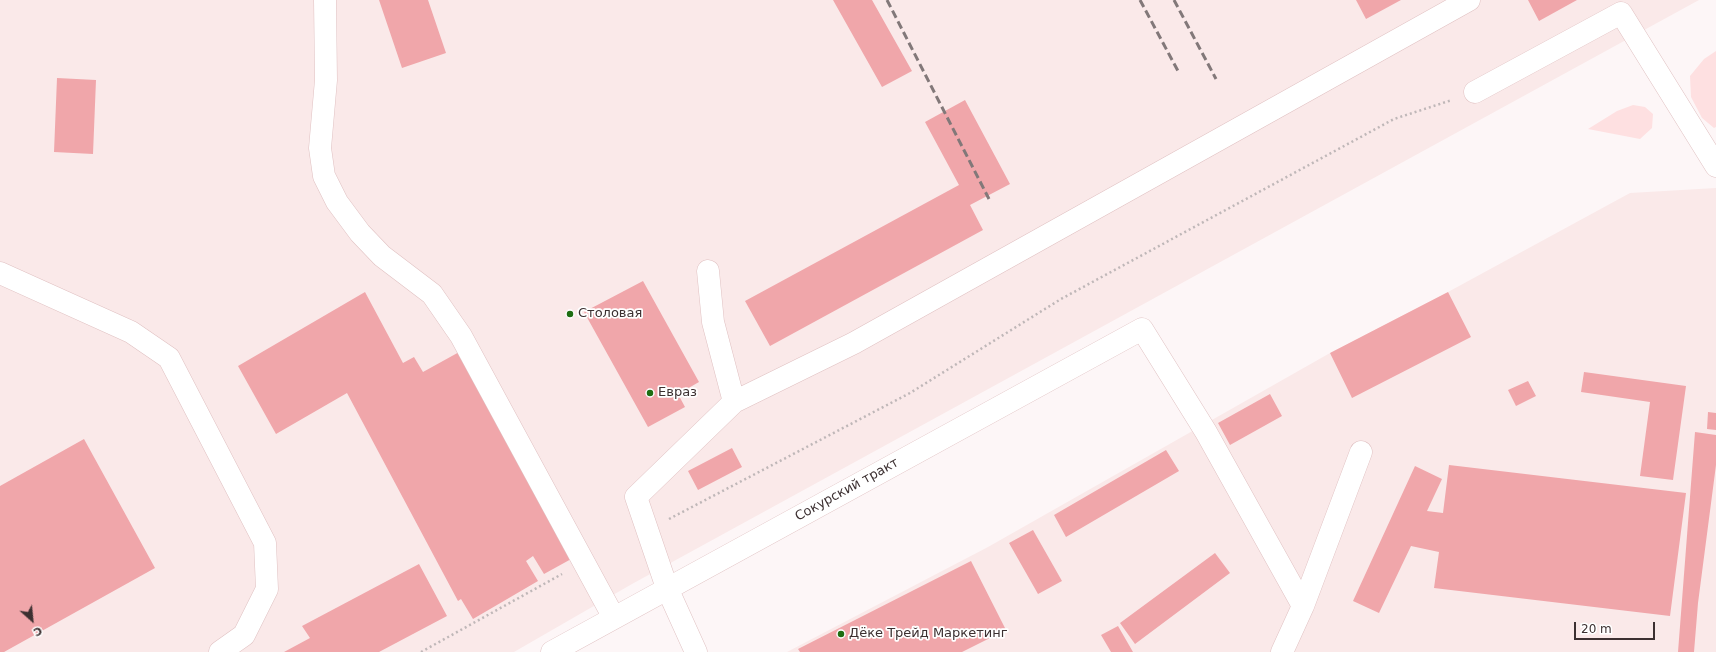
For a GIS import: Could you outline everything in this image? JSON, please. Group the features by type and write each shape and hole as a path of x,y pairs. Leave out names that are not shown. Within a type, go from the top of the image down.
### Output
{"street":[{"path":"325,0 326,80 320,148 324,176 337,202 360,233 382,256 432,294 461,336 614,618"},
{"path":"696,652 666,588 636,498 734,402 854,343 1469,0"},
{"path":"1475,92 1621,13 1716,166"},
{"path":"708,271 713,322 734,402"},
{"path":"0,274 131,332 169,358 265,544 267,588 244,635 220,652"},
{"name":"Сокурский тракт","path":"552,652 666,588 1142,330 1206,432 1303,606"},
{"path":"1282,652 1303,606 1361,452"}],"path":[{"path":"647,531 910,393 1061,298 1394,120 1475,92"},
{"path":"421,652 584,562"}],"shaded area":[{"path":"0,0 1699,0 632,584 514,652 0,652"},
{"path":"1716,51 1716,127 1714,128 1702,118 1691,97 1690,76 1704,59"},
{"path":"1633,105 1645,107 1653,114 1652,128 1640,139 1588,129 1617,111"},
{"path":"1716,188 1716,652 787,652 988,547 1330,353 1448,292 1630,193"}],"building":[{"path":"379,0 428,0 446,53 402,68"},
{"path":"833,0 872,0 912,71 882,87"},
{"path":"1356,0 1401,0 1366,19"},
{"path":"1528,0 1577,0 1539,21"},
{"path":"57,78 96,80 93,154 54,152"},
{"path":"965,100 1010,184 970,205 983,230 770,346 745,301 959,185 925,122"},
{"path":"643,281 699,382 678,394 685,407 648,427 584,312"},
{"path":"365,292 403,363 414,357 423,372 461,351 573,558 544,574 533,556 526,561 538,581 473,619 461,599 458,601 347,393 276,434 238,366"},
{"path":"1448,292 1471,337 1352,398 1330,353"},
{"path":"1584,372 1686,386 1673,480 1640,476 1650,402 1581,392"},
{"path":"1528,381 1536,396 1516,406 1508,390"},
{"path":"1270,394 1282,416 1230,445 1218,423"},
{"path":"1708,412 1716,413 1716,430 1707,429"},
{"path":"1695,432 1716,435 1716,465 1698,603 1694,652 1678,652"},
{"path":"84,439 155,568 4,652 0,652 0,486"},
{"path":"732,448 742,467 698,490 688,471"},
{"path":"1166,450 1179,471 1066,537 1054,515"},
{"path":"1449,465 1686,493 1670,616 1434,588 1439,552 1411,546 1379,613 1353,601 1415,466 1442,479 1427,511 1443,513"},
{"path":"1033,530 1062,581 1038,594 1009,543"},
{"path":"1215,553 1230,573 1135,644 1120,623"},
{"path":"971,561 1006,630 962,652 800,652 798,649"},
{"path":"419,564 447,616 379,652 284,652 310,638 302,626"},
{"path":"1118,626 1133,652 1111,652 1101,635"}],"railway":[{"path":"887,0 989,199"},
{"path":"1140,0 1178,71"},
{"path":"1174,0 1216,79"}],"place":[{"name":"Cтоловая","path":"570,314"},
{"name":"Евраз","path":"650,393"},
{"name":"Дёке Трейд Маркетинг","path":"841,634"}]}
